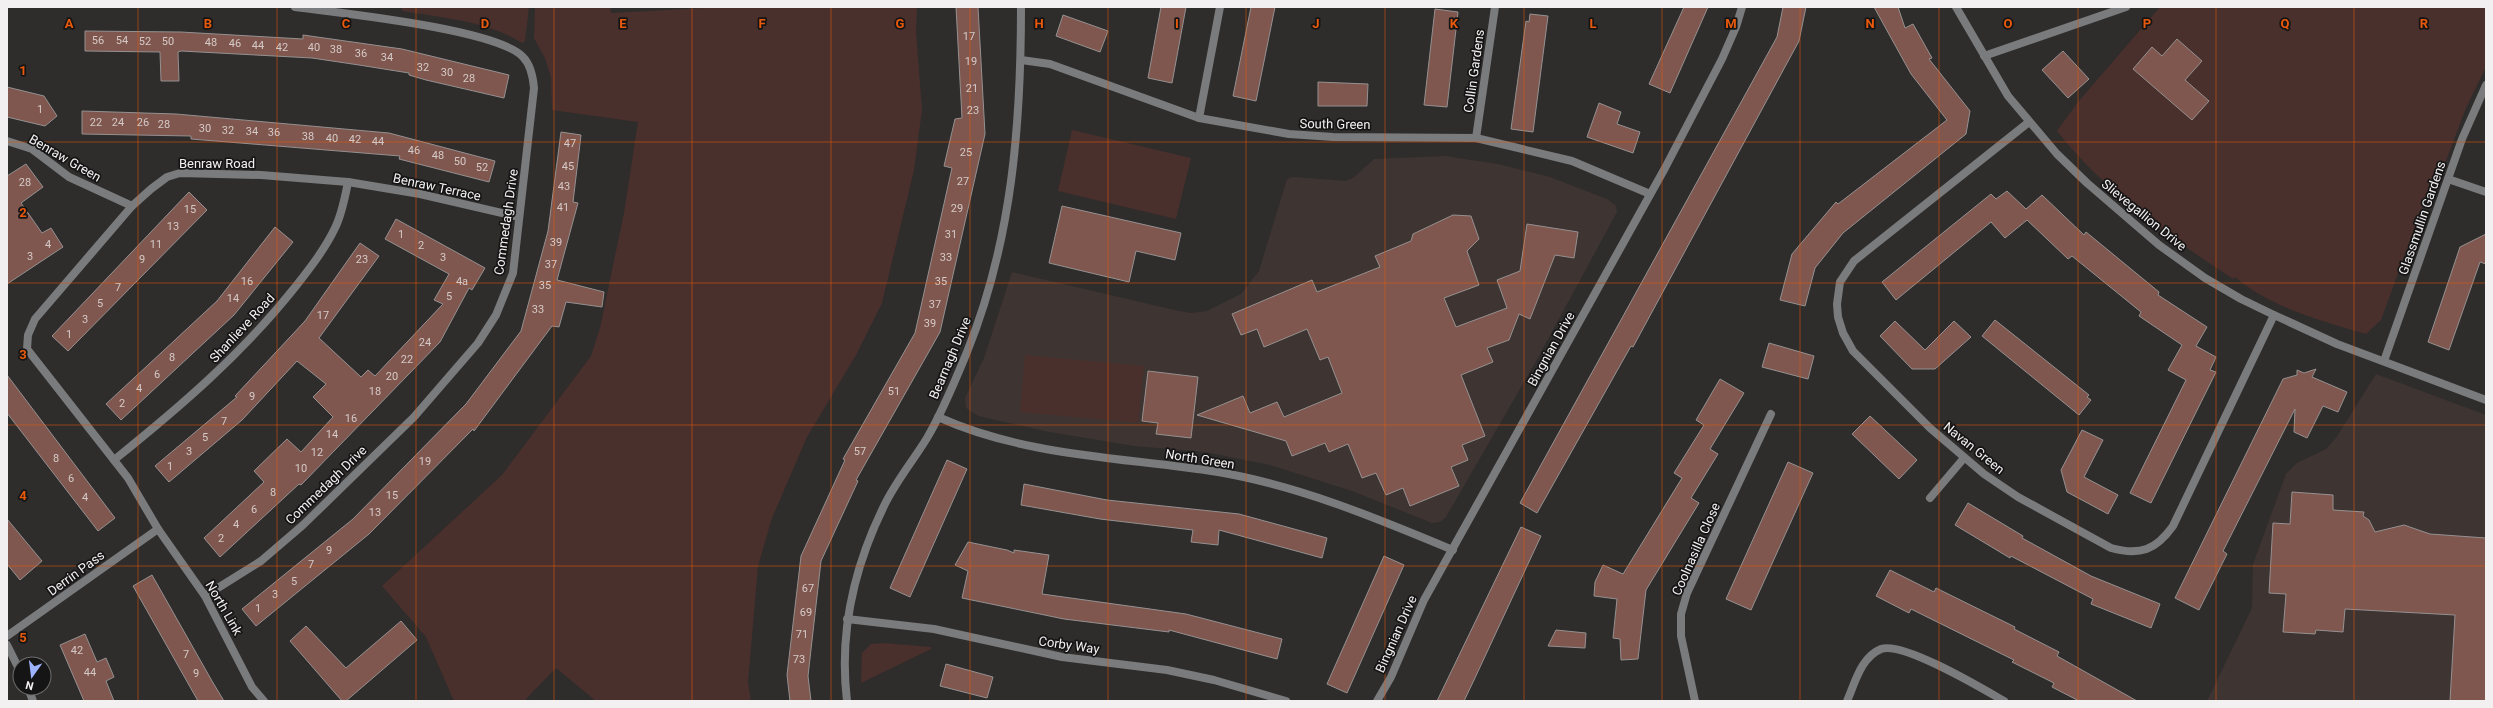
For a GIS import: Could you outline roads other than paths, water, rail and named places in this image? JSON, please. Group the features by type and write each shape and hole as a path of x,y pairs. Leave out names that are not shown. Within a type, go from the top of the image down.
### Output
{"street":[{"name":"Commedagh Drive","path":"205,596 261,560 303,525 414,417 445,383 478,343 496,315 513,273 534,88 531,71 523,57 495,41 452,31 295,7"},
{"name":"Bearnagh Drive","path":"847,701 845,657 847,619 866,548 881,513 900,476 926,439 938,418 968,351 982,310 1003,231 1015,160 1021,60 1021,7"},
{"path":"1199,118 1220,7"},
{"name":"Collin Gardens","path":"1476,138 1495,7"},
{"name":"Bingnian Drive","path":"1377,701 1391,677 1424,600 1650,194 1722,59 1736,27 1742,7"},
{"name":"Slievegallion Drive","path":"1956,7 2008,96 2029,122 2087,183 2159,245 2205,278 2240,299 2336,344 2486,400"},
{"path":"1984,56 2126,7"},
{"name":"South Green","path":"1021,60 1050,64 1199,118 1289,134 1333,137 1476,138 1572,161 1650,194"},
{"name":"Glassmullin Gardens","path":"2384,361 2462,139 2486,85"},
{"name":"Navan Green","path":"2029,122 1854,261 1845,272 1838,292 1838,317 1853,351 1930,428 1964,458 2018,498 2111,548 2125,552 2153,547 2164,540 2173,526 2274,315"},
{"name":"Benraw Green","path":"7,141 32,149 69,177 132,206"},
{"name":"Benraw Road","path":"114,460 27,349 28,335 35,319 95,252 132,206 167,177 180,173 261,175 348,182"},
{"path":"2448,179 2486,192"},
{"name":"Benraw Terrace","path":"348,182 420,194 519,217"},
{"name":"Shanlieve Road","path":"114,460 214,376 252,338 283,302 315,261 336,228 348,182"},
{"name":"Coolnasilla Close","path":"1695,701 1681,636 1681,614 1687,593 1771,414"},
{"name":"North Green","path":"938,418 980,434 1039,449 1219,472 1282,486 1350,508 1453,550"},
{"path":"1930,498 1964,458"},
{"path":"114,460 128,478 158,529"},
{"name":"North Link","path":"158,529 205,596 252,687 264,701"},
{"name":"Derrin Pass","path":"7,636 158,529"},
{"name":"Corby Way","path":"847,619 934,629 1062,657 1167,670 1214,680 1286,701"},
{"path":"7,645 12,656"},
{"path":"1847,701 1862,666 1871,656 1882,649 1895,649 1925,659 2004,701"}]}
